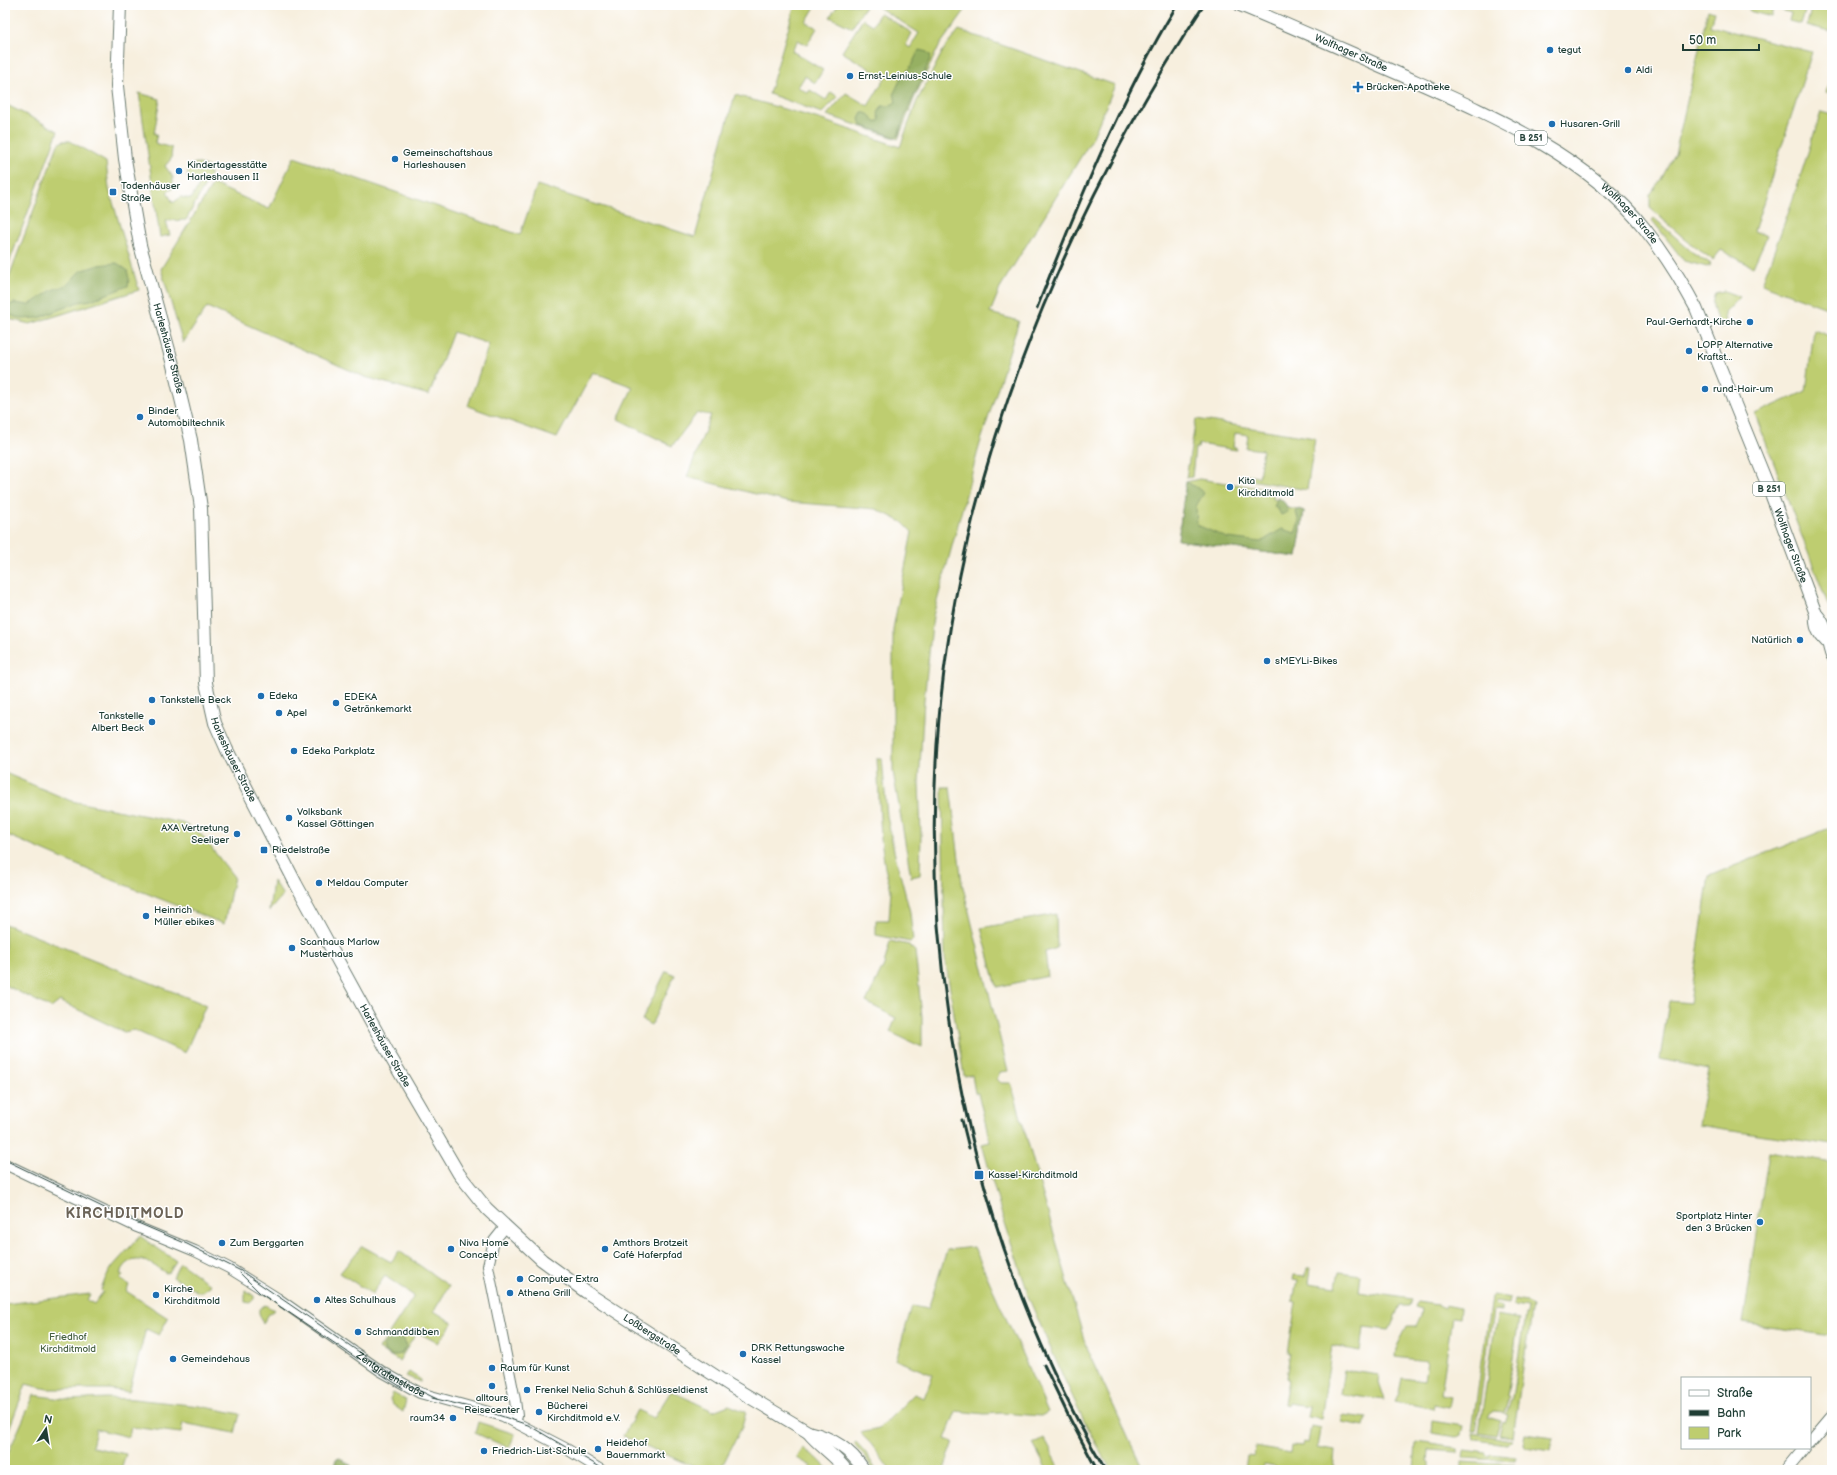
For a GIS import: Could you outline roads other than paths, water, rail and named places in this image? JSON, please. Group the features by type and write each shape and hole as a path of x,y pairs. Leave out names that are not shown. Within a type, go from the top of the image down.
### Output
{"main road":[{"name":"Harleshäuser Straße","path":"120,5 117,86 122,135 140,245 172,361 191,440 201,508 206,683 215,724 296,884 415,1100 459,1174 487,1209 506,1226"},
{"name":"Wolfhager Straße","path":"1241,5 1447,95 1522,132 1550,148 1589,176 1609,192 1645,228 1666,257 1696,308 1770,491 1816,614 1827,631 1827,642 1832,656"},
{"name":"Loßbergstraße","path":"506,1226 556,1271 617,1314 730,1386 808,1432 818,1434 835,1442 847,1450 864,1470"},
{"name":"Loßbergstraße","path":"808,1432 815,1441 838,1459 846,1470"}],"street":[{"name":"Zentgrafenstraße","path":"5,1164 137,1227 195,1251 226,1266 253,1282 381,1371 420,1393 503,1416 565,1448 601,1470"},
{"path":"506,1226 494,1241 488,1266 515,1400 517,1416 515,1422"},
{"path":"1811,1441 1832,1416"},
{"path":"1787,1470 1804,1449"}],"tram line":[{"path":"5,1160 117,1214 187,1244 241,1271 406,1384 437,1399"},
{"path":"240,1273 260,1293 358,1359"},
{"path":"373,1369 403,1388"},
{"path":"432,1398 486,1411 528,1425 605,1470"}],"railway":[{"path":"1037,308 1084,192 1118,115 1156,41 1177,5"},
{"path":"1105,1470 1052,1367 1008,1260 975,1149 951,1035 938,920 935,804 942,689 960,575 977,500 999,426 1025,352 1055,279 1088,207 1124,137 1163,70 1204,5"},
{"path":"962,1120 969,1148"},
{"path":"1044,1365 1097,1470"}],"place":[{"name":"tegut","path":"1550,50"},
{"name":"Aldi","path":"1628,70"},
{"name":"Ernst-Leinius-Schule","path":"850,76"},
{"name":"Brücken-Apotheke","path":"1358,87"},
{"name":"Husaren-Grill","path":"1552,124"},
{"name":"Gemeinschaftshaus Harleshausen","path":"395,159"},
{"name":"Kindertagesstätte Harleshausen II","path":"179,171"},
{"name":"Todenhäuser Straße","path":"113,192"},
{"name":"Paul-Gerhardt-Kirche","path":"1750,322"},
{"name":"LOPP Alternative Kraftst...","path":"1689,351"},
{"name":"rund-Hair-um","path":"1705,389"},
{"name":"Binder Automobiltechnik","path":"140,417"},
{"name":"Kita Kirchditmold","path":"1230,487"},
{"name":"Natürlich","path":"1800,640"},
{"name":"sMEYLi-Bikes","path":"1267,661"},
{"name":"Edeka","path":"261,696"},
{"name":"Tankstelle Beck","path":"152,700"},
{"name":"EDEKA Getränkemarkt","path":"336,703"},
{"name":"Apel","path":"279,713"},
{"name":"Tankstelle Albert Beck","path":"152,722"},
{"name":"Edeka Parkplatz","path":"294,751"},
{"name":"Volksbank Kassel Göttingen","path":"289,818"},
{"name":"AXA Vertretung Seeliger","path":"237,834"},
{"name":"Riedelstraße","path":"264,850"},
{"name":"Meldau Computer","path":"319,883"},
{"name":"Heinrich Müller ebikes","path":"146,916"},
{"name":"Scanhaus Marlow Musterhaus","path":"292,948"},
{"name":"Kassel-Kirchditmold","path":"979,1175"},
{"name":"Sportplatz Hinter den 3 Brücken","path":"1760,1222"},
{"name":"Zum Berggarten","path":"222,1243"},
{"name":"Niva Home Concept","path":"451,1249"},
{"name":"Amthors Brotzeit Café Haferpfad","path":"605,1249"},
{"name":"Computer Extra","path":"520,1279"},
{"name":"Athena Grill","path":"510,1293"},
{"name":"Kirche Kirchditmold","path":"156,1295"},
{"name":"Altes Schulhaus","path":"317,1300"},
{"name":"Schmanddibben","path":"358,1332"},
{"name":"DRK Rettungswache Kassel","path":"743,1354"},
{"name":"Gemeindehaus","path":"173,1359"},
{"name":"Raum für Kunst","path":"492,1368"},
{"name":"alltours Reisecenter","path":"492,1386"},
{"name":"Frenkel Nelia Schuh & Schlüsseldienst","path":"527,1390"},
{"name":"Bücherei Kirchditmold e.V.","path":"539,1412"},
{"name":"raum34","path":"453,1418"},
{"name":"Heidehof Bauernmarkt","path":"598,1449"},
{"name":"Friedrich-List-Schule","path":"484,1451"}],"district":[{"name":"KIRCHDITMOLD","path":"125,1213"}],"park label":[{"name":"Friedhof Kirchditmold","path":"68,1342"}]}
